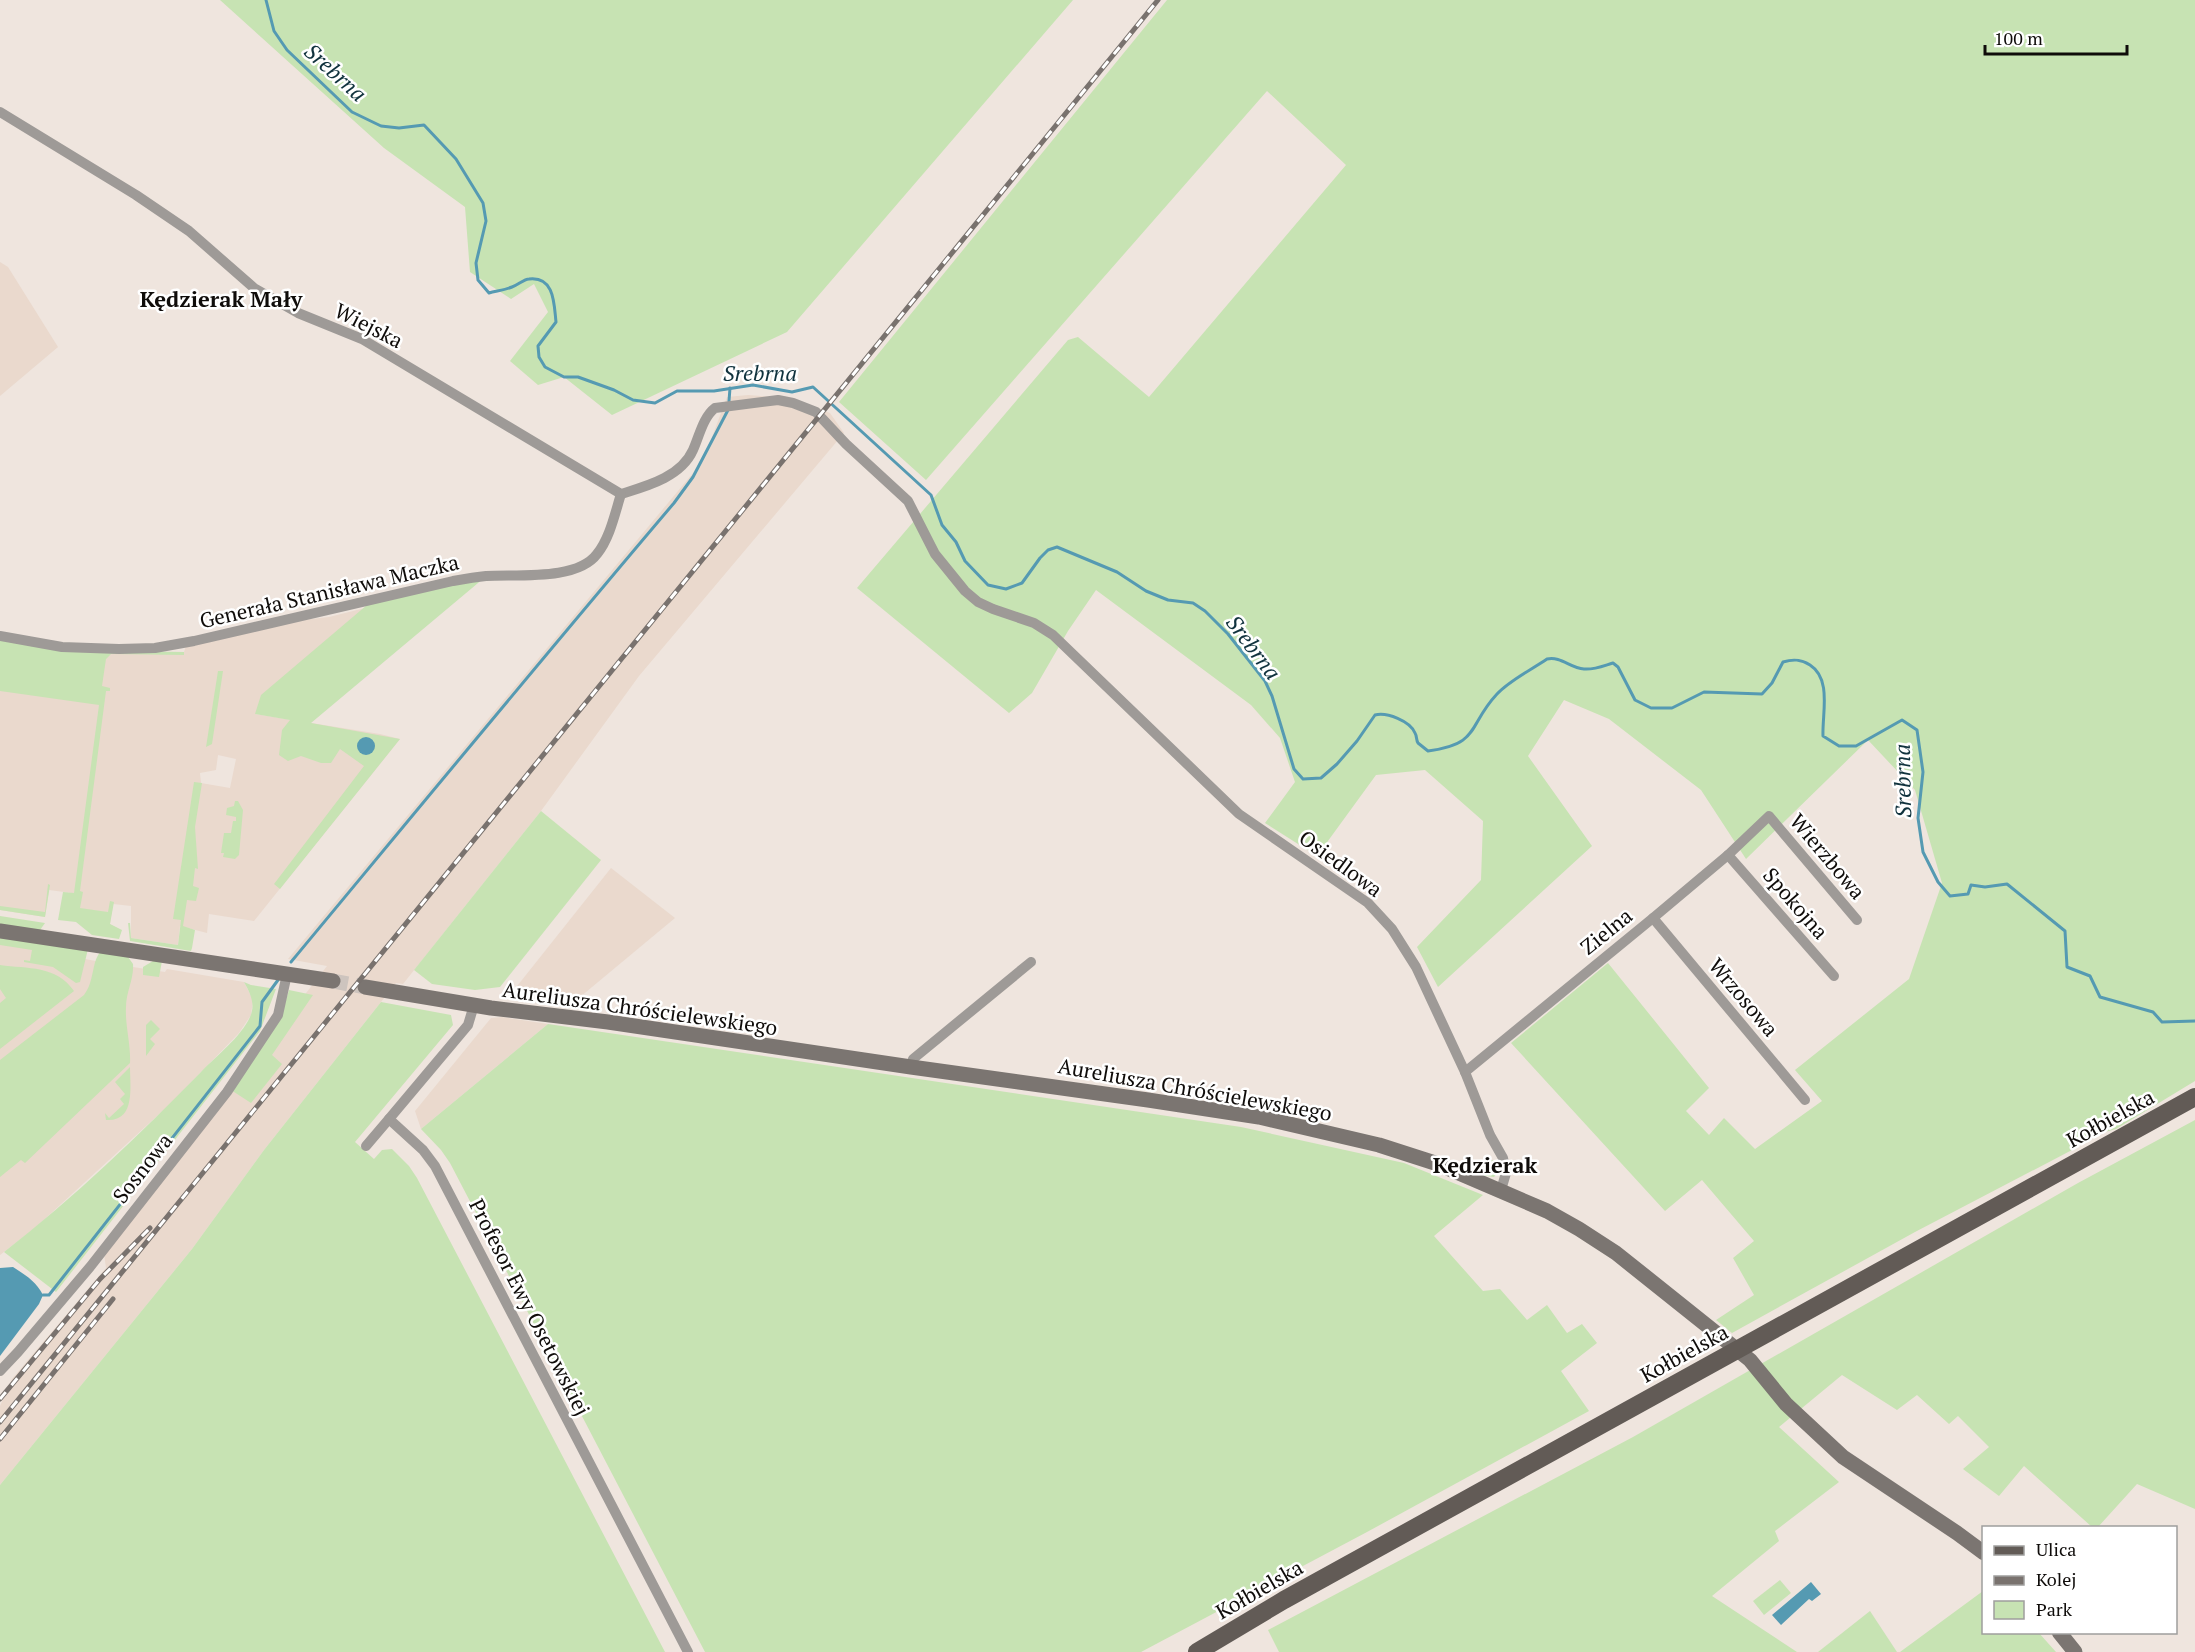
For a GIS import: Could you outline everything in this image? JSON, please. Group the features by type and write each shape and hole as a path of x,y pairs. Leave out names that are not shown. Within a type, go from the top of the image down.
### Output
{"main road":[{"name":"Kołbielska","path":"1197,1652 1284,1600 2195,1097"}],"street":[{"name":"Wiejska","path":"0,112 136,195 180,225 254,288 298,313 363,339 621,494"},
{"name":"Osiedlowa","path":"621,494 674,473 684,465 692,453 708,415 715,408 778,400 810,408 908,501 935,554 965,591 978,602 1034,623 1053,635 1239,814 1368,903 1392,929 1416,967 1465,1072 1490,1135 1506,1166 1505,1181 1501,1190"},
{"name":"Generała Stanisława Maczka","path":"0,636 62,647 155,648 453,581 484,576 565,571 584,565 597,555 606,539 621,494"},
{"name":"Zielna","path":"1465,1072 1728,855 1769,816"},
{"name":"Wierzbowa","path":"1769,816 1857,920"},
{"name":"Spokojna","path":"1728,855 1834,976"},
{"name":"Wrzosowa","path":"1653,918 1805,1100"},
{"path":"0,931 333,981"},
{"path":"910,1067 913,1059 1031,962"},
{"name":"Sosnowa","path":"0,1371 90,1267 227,1092 278,1015 287,974"},
{"name":"Aureliusza Chróścielewskiego","path":"365,987 474,1005 608,1022 1259,1118 1378,1145 1438,1164 1547,1211 1599,1241 1738,1349 1750,1360 1786,1404 1843,1457 1982,1552"},
{"path":"366,1146 465,1028 471,1020 474,1005"},
{"name":"Profesor Ewy Osetowskiej","path":"389,1119 423,1150 435,1166 688,1652"},
{"path":"2061,1634 2075,1652"}],"shaded area":[{"path":"0,262 8,267 58,347 0,396"},
{"path":"748,395 789,398 830,413 844,433 639,676 541,811 403,984 396,983 264,1150 192,1249 0,1485 0,1406 12,1379 106,1268 104,1254 327,966 288,959 693,473 709,445 727,397"},
{"path":"365,608 255,714 400,739 254,921 209,914 207,933 180,926 178,945 131,938 131,906 113,904 110,924 119,929 76,920 79,894 49,890 45,917 0,910 0,674 104,651 184,652 186,646 274,623 329,617","holes":["218,755 236,759 230,788 201,783 200,773 216,770"]},
{"path":"611,868 675,918 568,1007 524,999 514,990"},
{"path":"0,943 101,962 165,972 167,969 244,982 253,1000 251,1015 239,1033 169,1105 36,1227 0,1255"},
{"path":"502,1017 548,1024 421,1129 415,1111 491,1018"}],"green space":[{"path":"220,0 1073,0 787,332 612,415 564,377 538,385 510,361 548,312 534,284 511,299 470,272 465,207 384,148"},
{"path":"1167,0 2195,0 2195,1081 2116,1129 2094,1135 2072,1150 1915,1232 1732,1333 1716,1320 1754,1295 1733,1258 1754,1241 1702,1180 1665,1211 1511,1043 1608,963 1709,1088 1686,1111 1709,1135 1724,1118 1755,1149 1822,1101 1795,1070 1909,979 1942,883 1915,790 1868,740 1746,859 1701,790 1609,719 1564,700 1528,756 1592,846 1438,987 1417,947 1481,880 1483,821 1425,770 1376,775 1317,856 1265,823 1295,782 1280,738 1251,705 1096,590 1068,631 1032,693 1009,713 857,588 1068,340 1078,337 1149,397 1346,165 1267,91 926,480 839,402"},
{"path":"484,578 311,723 400,739 280,889 274,884 364,766 340,749 331,763 321,763 301,756 288,761 279,755 282,730 290,720 255,714 261,695 367,605"},
{"path":"0,638 104,651 184,652 184,655 111,654 106,659 102,686 110,688 110,691 106,691 80,891 83,892 80,908 108,912 110,901 114,902 110,924 122,930 119,939 92,935 76,922 58,920 63,892 74,893 99,705 0,691"},
{"path":"218,671 223,671 212,744 206,747"},
{"path":"194,782 202,783 195,827 198,869 195,868 193,886 199,888 196,901 187,900 183,926 195,930 191,951 130,941 128,923 130,923 131,938 178,945 181,920 173,919"},
{"path":"235,801 238,801 243,810 239,855 235,859 223,857 224,853 221,853 224,833 231,833 233,821 236,821 236,817 226,815 227,808 234,806"},
{"path":"541,811 601,860 500,987 475,990 432,984 414,970"},
{"path":"48,884 50,885 45,917 0,910 0,906 45,912"},
{"path":"0,916 45,923 40,930 0,926"},
{"path":"0,935 88,949 80,982 76,983 53,967 24,962 24,960 30,961 32,950 0,945"},
{"path":"101,951 128,957 133,964 126,1007 130,1063 25,1163 21,1160 0,1177 0,1060 84,995"},
{"path":"153,961 162,961 159,977 143,975 143,967"},
{"path":"0,965 50,972 67,983 74,991 0,1049 0,1003 6,998 0,989"},
{"path":"244,982 276,989 260,1031 56,1292 4,1252 106,1165 234,1039 246,1025 252,1012 252,999"},
{"path":"289,990 313,995 272,1055 282,1064 251,1103 231,1090 281,1017"},
{"path":"381,1002 451,1015 453,1025 355,1142 374,1159 382,1150 392,1149 417,1178 665,1652 0,1652 0,1485 192,1249 264,1150"},
{"path":"151,1020 160,1029 150,1039 155,1044 146,1056 146,1025"},
{"path":"548,1024 1241,1127 1404,1163 1483,1195 1434,1236 1483,1291 1500,1289 1527,1320 1547,1305 1567,1333 1582,1324 1597,1343 1561,1371 1589,1411 1141,1652 705,1652 450,1163 421,1129"},
{"path":"130,1067 130,1093 127,1109 116,1119 106,1120 105,1113 109,1118 124,1104 120,1099 125,1094 115,1082"},
{"path":"2195,1120 2195,1509 2137,1484 2099,1526 2091,1526 2024,1466 1999,1496 1963,1469 1989,1447 1958,1416 1949,1424 1917,1395 1897,1410 1842,1375 1779,1427 1839,1482 1775,1531 1779,1541 1712,1596 1797,1652 1279,1652 1268,1630 1633,1437 2078,1183"},
{"path":"1493,1160 1498,1162 1499,1171 1494,1177 1474,1174 1471,1171 1474,1166"},
{"path":"1780,1580 1791,1593 1764,1615 1753,1601"},
{"path":"1982,1592 1982,1634 2040,1634 2056,1652 1900,1652"},
{"path":"1870,1611 1897,1652 1818,1652"}],"water":[{"path":"362,737 370,737 375,742 373,753 362,755 357,750 357,742"},
{"path":"13,1267 34,1282 43,1295 39,1304 0,1356 0,1268"},
{"path":"1811,1582 1821,1594 1812,1601 1809,1599 1781,1625 1772,1615"}],"waterway":[{"name":"Srebrna","path":"266,0 274,31 287,50 352,112 381,126 399,128 424,125 456,159 483,203 486,221 476,263 478,280 489,293 509,288 527,279 538,279 544,282 552,293 556,322 538,346 539,357 545,367 564,377 578,377 614,390 633,400 655,403 677,391 714,391 753,385 792,392 813,387 931,495 942,525 956,542 965,561 988,585 1006,589 1022,583 1040,558 1048,550 1057,547 1117,572 1146,591 1168,600 1193,603 1205,611 1228,634 1265,681 1272,696 1294,769 1303,779 1321,778 1337,764 1375,715 1386,715 1403,721 1416,734 1418,743 1428,751 1457,744 1471,732 1488,705 1502,689 1547,659 1557,659 1584,669 1613,663 1618,667 1635,700 1651,708 1672,708 1704,692 1762,694 1772,683 1783,662 1800,661 1810,665 1821,679 1824,688 1823,736 1839,746 1856,746 1902,720 1917,730 1923,772 1918,818 1923,852 1938,882 1950,896 1968,894 1971,885 1985,887 2007,884 2065,931 2067,967 2090,976 2100,997 2153,1012 2162,1022 2195,1021"},
{"path":"729,401 730,388"},
{"path":"291,962 674,503 693,477 728,410"},
{"path":"43,1295 49,1295 260,1026 262,1002 278,980"}],"tunnel":[{"path":"333,981 365,987"}],"railway":[{"path":"0,1422 1158,0"},
{"path":"0,1399 100,1279 150,1228"},
{"path":"0,1439 113,1299"}],"district":[{"name":"Kędzierak Mały","path":"221,298"},
{"name":"Kędzierak","path":"1485,1164"}]}
